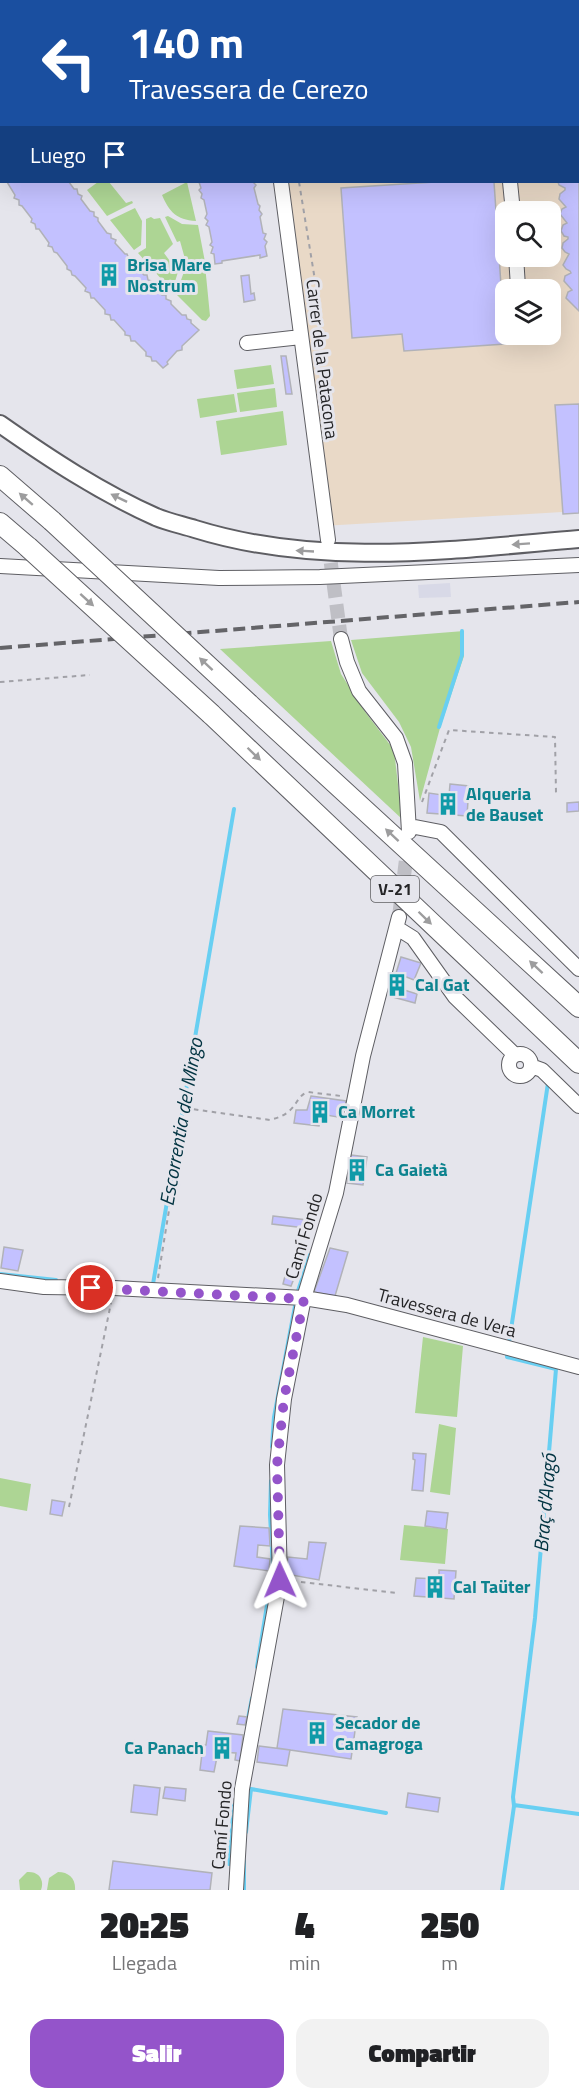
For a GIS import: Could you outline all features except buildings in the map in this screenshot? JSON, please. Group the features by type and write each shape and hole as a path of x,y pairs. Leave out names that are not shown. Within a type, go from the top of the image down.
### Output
{"highway":[{"name":"V-21","path":"0,476 579,1006"},
{"name":"V-21","path":"0,523 211,714 579,1063"}],"main road":[{"path":"0,424 93,485 158,518 226,539 294,551 372,554 579,539"}],"street":[{"name":"Carrer de la Patacona","path":"281,183 327,540"},
{"path":"510,183 512,201"},
{"path":"247,343 301,337"},
{"path":"0,567 219,578 320,577 579,565"},
{"path":"341,639 347,662 359,691 396,738 405,763 414,829 441,832 579,969"},
{"name":"Camí Fondo","path":"236,1890 242,1789 280,1580 277,1465 284,1399 304,1299 336,1193 363,1056 398,922 413,938 455,997 515,1055 525,1055 531,1066 542,1070 579,1106"},
{"name":"Travessera de Vera","path":"0,1281 44,1287 114,1288 304,1299 347,1305 579,1367"}],"path":[{"path":"0,682 90,675"},
{"path":"414,829 422,800 448,730 555,737 556,793"},
{"path":"185,1108 270,1120 290,1111 302,1094 308,1092 355,1098"},
{"path":"156,1290 170,1204"},
{"path":"69,1507 114,1288"},
{"path":"280,1580 397,1593"}],"shaded area":[{"path":"280,183 579,183 579,511 322,526"},
{"path":"450,583 451,597 419,598 418,585"}],"green space":[{"path":"97,183 110,183 126,203 132,201 133,203 107,216 87,190"},
{"path":"187,183 196,221 183,219 174,214 162,195"},
{"path":"135,208 142,221 141,245 134,250 110,220"},
{"path":"168,216 182,224 198,225 205,262 187,266 180,241 177,242 165,217"},
{"path":"160,218 173,244 164,253 178,272 172,291 138,253 146,248 146,219"},
{"path":"205,265 210,316 206,321 202,320 176,294 185,269"},
{"path":"271,365 274,384 237,389 234,370"},
{"path":"275,388 277,407 240,412 237,393"},
{"path":"234,394 237,412 200,418 197,399"},
{"path":"283,411 287,445 221,455 216,421"},
{"path":"464,631 464,656 440,728 420,801 411,747 399,722 362,673 351,640"},
{"path":"331,641 341,674 366,713 394,750 402,819 220,649"},
{"path":"423,1337 463,1346 457,1417 415,1413"},
{"path":"439,1424 456,1428 450,1495 430,1492"},
{"path":"0,1478 31,1484 27,1511 0,1506"},
{"path":"404,1525 448,1529 445,1564 400,1560"},
{"path":"27,1872 40,1876 41,1890 20,1890 19,1880"},
{"path":"58,1872 71,1877 75,1890 47,1890 49,1878"}],"waterway":[{"path":"439,727 462,655 462,631"},
{"name":"Escorrentia del Mingo","path":"150,1284 153,1284 234,809"},
{"name":"Braç d'Aragó","path":"509,1343 548,1083"},
{"path":"298,1291 310,1255"},
{"name":"Escorrentia del Mingo","path":"0,1274 56,1280"},
{"path":"272,1447 274,1417 295,1306"},
{"name":"Braç d'Aragó","path":"502,1890 535,1618 556,1369 507,1357 507,1354"},
{"path":"257,1667 273,1568 271,1481"},
{"path":"247,1724 252,1698"},
{"name":"Braç d'Aragó","path":"246,1832 251,1789 386,1813"},
{"path":"229,1864 234,1805"},
{"path":"514,1805 579,1814"},
{"name":"Braç d'Aragó","path":"244,1861 244,1890"}],"tunnel":[{"path":"328,542 341,639"},
{"path":"399,917 408,843"}],"railway":[{"path":"0,648 579,602"}],"place":[{"name":"Brisa Mare Nostrum","path":"109,275"},
{"name":"Alqueria de Bauset","path":"448,804"},
{"name":"Cal Gat","path":"397,985"},
{"name":"Ca Morret","path":"320,1112"},
{"name":"Ca Gaietà","path":"357,1170"},
{"name":"Cal Taüter","path":"435,1587"},
{"name":"Secador de Camagroga","path":"317,1733"},
{"name":"Ca Panach","path":"222,1748"}],"route":[{"path":"91,1288 304,1299 284,1399 277,1465 280,1580"}]}
